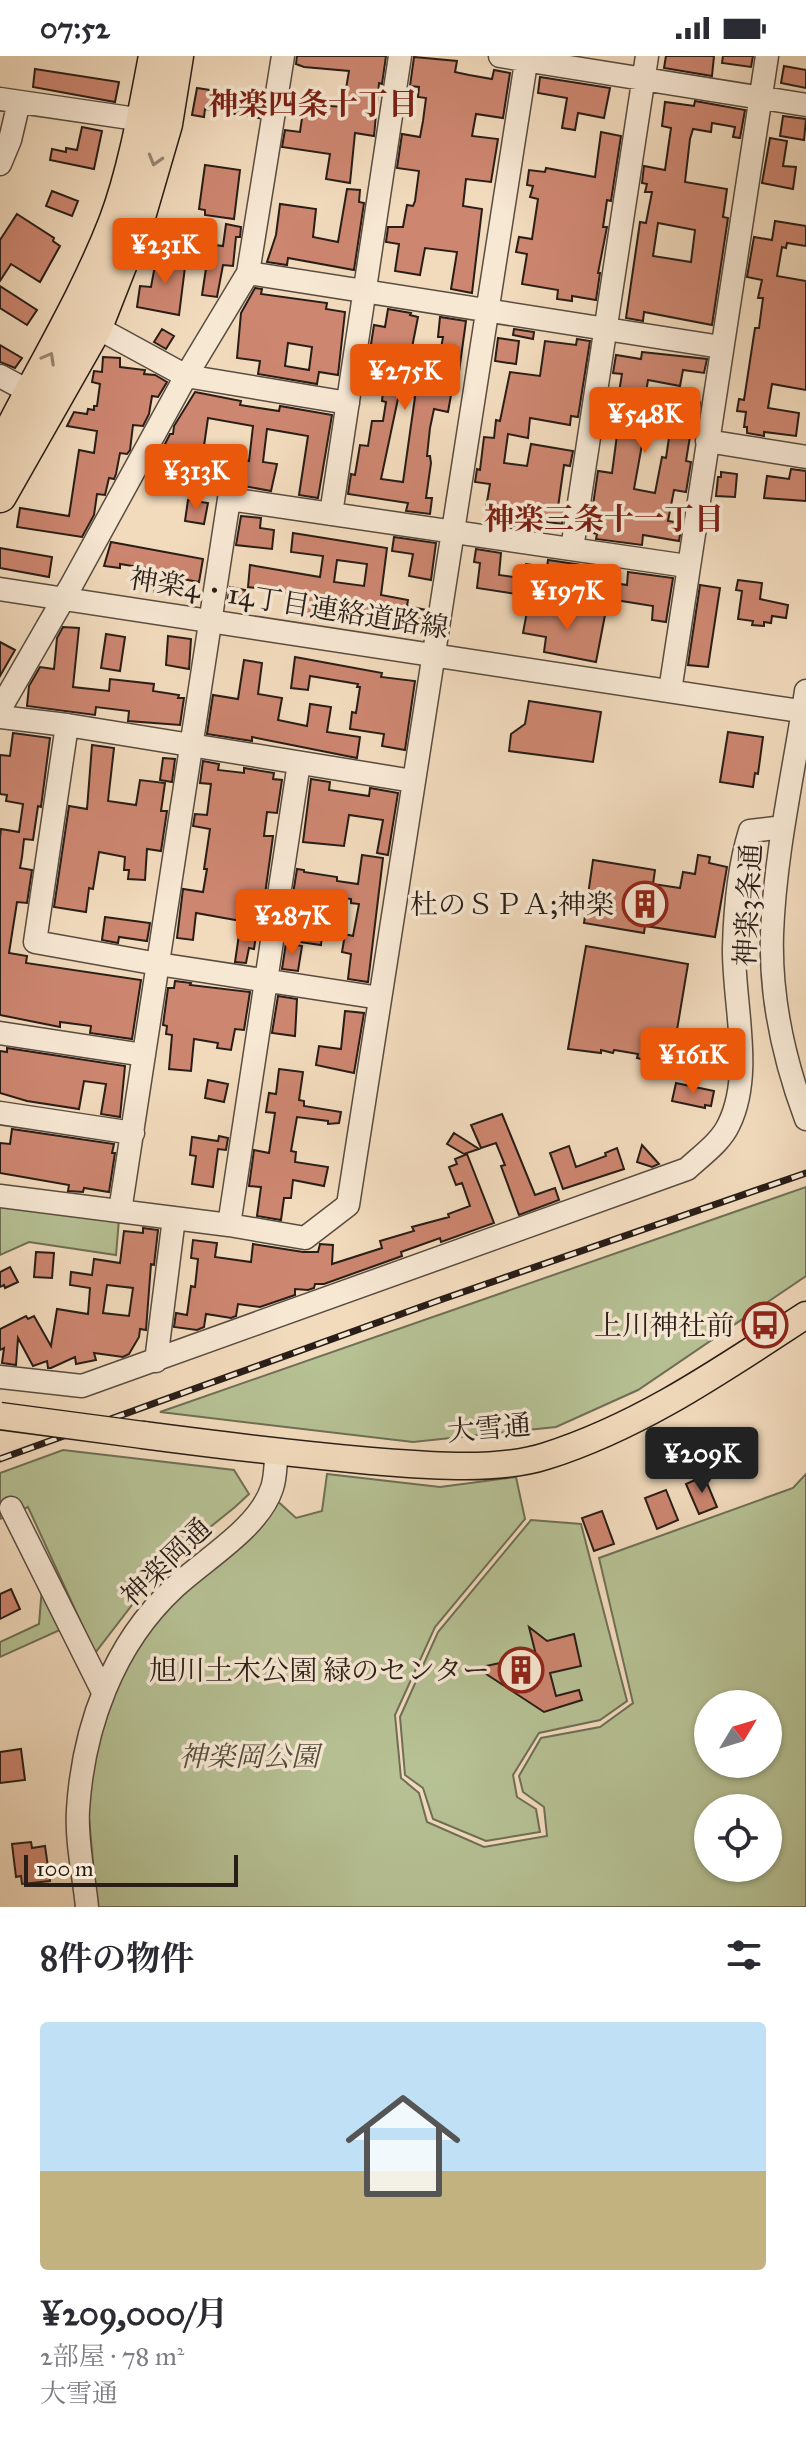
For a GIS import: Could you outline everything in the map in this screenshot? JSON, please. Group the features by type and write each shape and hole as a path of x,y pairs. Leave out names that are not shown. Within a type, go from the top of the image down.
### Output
{"highway":[{"path":"154,122 155,56"},
{"path":"0,452 40,398 84,321 115,221 177,56"},
{"path":"0,496 40,398"}],"main road":[{"name":"大雪通","path":"0,1416 277,1451 415,1465 481,1466 543,1457 625,1426 708,1379 806,1315"}],"street":[{"path":"0,709 186,376 248,273 283,56"},
{"path":"331,514 400,56"},
{"path":"500,56 806,105"},
{"path":"572,549 647,56"},
{"path":"670,691 767,56"},
{"path":"0,1196 229,1225 305,1238 348,1205 527,58"},
{"path":"0,164 10,140 10,100 154,122"},
{"path":"248,273 364,294 721,347"},
{"path":"84,321 186,376 348,403"},
{"path":"0,376 40,398"},
{"path":"707,441 806,457"},
{"path":"120,1211 229,499 687,566"},
{"name":"神楽4・14丁目連絡道路線","path":"0,589 670,691 805,705"},
{"name":"神楽3条通","path":"805,705 799,782 783,827 772,936 780,1036 806,1119"},
{"path":"0,717 413,781"},
{"path":"67,725 35,942 380,998"},
{"path":"229,1225 299,763"},
{"path":"0,1377 82,1386 687,1169 722,1135 737,1105 741,1072 734,946 743,853 750,831 783,827"},
{"path":"0,1033 144,1055"},
{"path":"0,1113 133,1133"},
{"path":"156,1361 174,1218"},
{"name":"神楽岡通","path":"87,1907 78,1813 90,1728 103,1692 134,1635 173,1588 257,1514 272,1488 277,1451"},
{"path":"11,1508 103,1692"}],"green space":[{"path":"806,1187 806,1276 638,1390 556,1427 413,1442 160,1412"},
{"path":"0,1200 119,1219 116,1255 29,1242 0,1255"},
{"path":"63,1450 234,1470 249,1494 162,1566 95,1653 28,1507 0,1519 0,1473"},
{"name":"神楽岡公園","path":"327,1474 440,1487 516,1477 525,1519 435,1627 395,1715 401,1778 419,1793 427,1822 484,1847 547,1836 544,1807 523,1792 519,1776 541,1738 600,1727 633,1703 599,1558 793,1488 806,1474 806,1907 97,1907 88,1807 97,1740 121,1675 154,1620 274,1498 296,1518 322,1511"},
{"path":"531,1520 581,1524 627,1701 600,1720 539,1733 513,1775 517,1797 536,1809 540,1832 486,1841 433,1819 423,1788 405,1775 400,1717 438,1632"},
{"path":"42,1587 62,1629 0,1657 0,1642 39,1624"}],"building":[{"path":"297,56 386,56 382,84 379,83 374,136 355,133 350,183 326,179 330,154 282,147 285,130 300,132 304,104 343,107 349,71 304,67 296,64"},
{"path":"666,56 714,56 712,76 664,68"},
{"path":"723,56 753,56 751,67 722,63"},
{"path":"414,57 457,61 455,72 492,79 494,70 510,73 503,118 476,114 472,136 498,139 491,182 466,179 463,206 482,209 472,293 451,289 457,252 425,248 420,275 395,271 399,244 386,242 388,227 403,227 407,205 413,206 415,201 419,171 397,168 402,134 420,137 423,121 426,98 418,97 419,87 410,86"},
{"path":"784,66 806,70 806,88 781,83"},
{"path":"35,69 119,82 115,102 33,87"},
{"path":"540,77 610,88 604,118 578,113 575,130 562,128 567,98 538,93"},
{"path":"197,88 262,98 259,118 205,109 204,117 192,115"},
{"path":"695,101 745,110 740,138 733,137 735,127 712,123 711,132 693,129 690,139 685,182 727,189 723,217 728,218 712,325 644,312 643,321 626,318 640,222 646,223 652,192 645,192 647,184 642,183 644,166 665,170 671,128 662,126 665,102 694,106","holes":["658,223 695,230 691,262 653,256"]},
{"path":"783,116 806,119 804,140 780,136"},
{"path":"82,127 102,131 94,169 50,160 52,149 66,152 66,148 77,150"},
{"path":"601,132 621,136 611,201 607,200 603,227 607,227 596,300 572,296 572,301 557,299 558,290 522,284 527,254 516,252 519,237 532,239 538,199 530,197 533,186 527,185 529,170 545,172 546,168 595,177"},
{"path":"770,138 787,141 783,166 796,167 793,189 762,183"},
{"path":"205,165 240,170 234,219 205,215 205,210 199,209"},
{"path":"347,189 360,190 359,202 364,203 354,270 288,258 287,265 267,262 276,235 280,204 316,209 313,237 338,242"},
{"path":"52,191 78,201 72,216 46,206"},
{"path":"17,214 54,238 53,241 60,246 40,282 11,264 0,281 0,240"},
{"path":"775,221 806,226 806,246 787,243 786,248 782,247 777,276 806,281 806,390 772,384 768,408 799,413 796,436 747,433 747,427 744,427 746,412 737,411 739,399 744,400 763,298 758,298 762,280 747,277 754,237 772,240"},
{"path":"226,224 241,227 240,237 236,237 233,266 223,265 217,297 202,295 207,262 191,260 194,242 223,246"},
{"path":"162,254 186,259 179,315 137,307 140,286 151,287 156,260 161,261"},
{"path":"0,286 37,310 27,325 0,308"},
{"path":"255,288 262,289 261,294 327,303 326,309 345,312 338,375 319,372 317,384 258,374 260,361 237,358 241,313","holes":["288,343 312,347 309,370 285,366"]},
{"path":"388,309 418,317 407,373 436,377 443,337 438,337 440,317 466,321 458,379 454,378 448,412 434,409 430,428 427,456 430,456 431,463 426,498 432,498 430,514 406,511 408,503 348,494 360,445 368,446 372,421 383,421 386,402 382,401 383,392 364,389 374,325 385,327","holes":["399,394 415,397 403,482 381,479"]},
{"path":"162,329 174,336 166,349 154,342"},
{"path":"514,329 534,332 533,339 513,335"},
{"path":"498,338 519,341 516,364 495,361"},
{"path":"577,339 590,341 578,417 571,416 570,425 530,418 528,438 508,434 504,463 527,466 531,444 573,451 570,466 564,465 558,507 564,508 562,524 535,520 534,528 504,524 505,515 492,513 493,509 486,508 490,484 475,482 477,469 480,470 484,437 494,438 510,372 540,376 545,341 576,345"},
{"path":"0,345 22,358 15,368 0,362"},
{"path":"642,352 707,359 704,373 683,370 680,386 648,380 642,416 647,417 634,489 655,493 662,457 666,458 675,397 700,404 696,425 692,424 686,461 691,462 686,492 674,490 668,521 682,523 679,541 643,535 642,545 596,539 597,534 589,532 598,471 612,473 617,435 620,435 624,407 621,407 622,398 618,398 622,374 613,373 616,355 641,359"},
{"path":"103,357 120,358 120,367 145,370 144,374 155,375 167,382 158,397 152,396 143,426 133,425 130,450 127,454 120,453 116,474 114,479 109,478 105,495 97,494 94,515 82,537 17,527 20,508 69,516 79,450 94,453 97,431 67,426 74,412 87,414 88,409 94,410 97,406 100,384 92,382 94,371 102,372"},
{"path":"195,392 241,401 240,405 279,411 280,406 332,415 318,498 299,495 308,436 267,429 263,462 277,464 271,491 222,482 223,475 198,472 196,486 149,479 155,461 161,462 163,448 170,434 173,434 174,426","holes":["208,418 253,426 249,461 203,453"]},
{"path":"791,469 806,471 806,501 764,498 767,476 789,479"},
{"path":"721,472 737,474 735,497 716,496"},
{"path":"188,500 208,503 204,524 185,521"},
{"path":"241,516 261,518 260,528 274,530 272,549 236,545"},
{"path":"293,533 387,548 381,595 408,600 407,606 427,610 423,632 407,629 408,623 357,612 358,603 334,600 333,605 322,603 319,619 298,615 300,600 288,598 289,594 283,591 248,587 250,565 320,577 323,556 291,552","holes":["337,560 367,564 364,586 334,582"]},
{"path":"394,537 436,543 431,580 409,576 413,554 392,551"},
{"path":"111,542 203,559 199,582 177,578 174,595 154,592 158,570 120,564 120,568 104,566"},
{"path":"0,548 52,557 49,577 0,568"},
{"path":"476,549 501,553 499,575 521,578 526,564 547,567 548,560 589,566 588,573 579,572 578,583 540,578 537,597 477,588 480,563 474,562"},
{"path":"628,572 673,578 666,622 652,620 653,606 615,600 614,606 598,603 602,581 627,585"},
{"path":"738,580 762,583 760,599 788,605 786,618 772,616 771,623 764,622 764,626 738,619 742,591 736,590"},
{"path":"700,585 720,588 708,667 688,665"},
{"path":"230,587 245,590 243,605 227,603"},
{"path":"528,606 605,615 596,662 544,652 546,637 523,633"},
{"path":"63,627 79,628 73,687 109,691 110,679 154,684 153,691 184,698 180,725 128,721 129,711 96,707 95,715 27,706 29,686 40,667 54,669 57,638"},
{"path":"106,634 125,637 120,671 101,668"},
{"path":"168,636 191,639 189,669 166,665"},
{"path":"0,642 15,650 0,676"},
{"path":"295,657 382,673 381,677 415,681 405,750 382,746 384,734 350,729 352,712 356,713 358,684 310,676 308,690 291,688"},
{"path":"244,660 262,663 258,694 282,698 278,720 307,726 310,704 331,707 327,732 360,737 357,758 252,737 252,741 207,734 213,695 238,699"},
{"path":"529,701 601,712 593,762 509,751 511,734 525,724"},
{"path":"728,732 763,737 753,787 720,782"},
{"path":"13,733 50,738 41,807 38,806 33,840 24,839 20,868 32,870 27,903 17,902 9,953 27,956 26,963 141,980 132,1039 90,1033 91,1026 60,1022 60,1027 0,1015 0,838 1,829 19,832 23,804 6,801 7,795 0,794 0,755 10,756"},
{"path":"92,745 114,748 108,801 136,805 140,780 165,783 161,811 167,811 161,851 147,849 145,880 128,879 129,870 124,870 125,857 99,852 86,912 54,907 69,806 87,809"},
{"path":"163,758 175,759 172,782 160,780"},
{"path":"203,761 219,764 218,770 244,773 244,768 274,773 273,779 282,780 277,813 267,812 264,836 273,836 262,916 259,915 254,949 249,948 246,963 235,962 241,921 196,913 193,940 177,938 183,889 203,892 207,869 204,869 210,829 193,826 195,814 207,815 211,784 200,783"},
{"path":"311,779 330,782 329,790 369,796 370,788 398,793 388,855 377,853 383,820 349,815 344,846 303,842"},
{"path":"362,855 383,858 368,982 348,979 351,954 342,952 345,934 353,936 359,904 351,903 351,899 297,891 296,900 292,900 297,869 358,884"},
{"name":"杜のＳＰＡ;神楽","path":"698,855 710,857 709,863 727,867 715,937 645,926 644,933 584,923 593,860 655,870 653,884 680,888 683,872 695,874"},
{"path":"105,917 150,923 147,941 119,937 118,943 102,940"},
{"path":"301,922 323,924 321,945 299,942"},
{"path":"286,943 302,946 298,971 282,969"},
{"path":"586,946 688,964 671,1066 637,1058 638,1054 614,1050 613,1053 601,1050 601,1053 568,1049"},
{"path":"175,981 250,992 244,1030 235,1029 231,1050 217,1048 218,1043 194,1039 191,1071 169,1069 172,1035 166,1034 167,1026 163,1025 168,988 174,988"},
{"path":"278,996 297,999 295,1036 272,1033"},
{"path":"345,1011 364,1013 354,1073 316,1065 319,1046 341,1049"},
{"path":"7,1048 125,1066 120,1117 101,1114 106,1084 84,1081 79,1109 27,1101 0,1093 0,1051 7,1052"},
{"path":"704,1048 719,1050 717,1065 702,1063"},
{"path":"279,1069 303,1072 299,1100 304,1101 304,1106 341,1112 339,1123 328,1124 328,1121 297,1117 291,1151 296,1152 295,1162 328,1167 324,1186 293,1180 291,1198 284,1198 281,1220 257,1216 261,1187 249,1186 254,1150 269,1153 275,1113 266,1112 269,1093 276,1094"},
{"path":"208,1080 228,1084 224,1102 205,1098"},
{"path":"676,1083 714,1091 711,1106 705,1105 705,1108 672,1101"},
{"path":"502,1114 535,1195 555,1188 559,1200 519,1215 496,1143 481,1148 471,1125"},
{"path":"12,1129 114,1144 109,1192 84,1188 83,1192 68,1191 69,1185 0,1173 0,1143 10,1144"},
{"path":"454,1133 479,1149 464,1154 447,1144"},
{"path":"219,1136 228,1138 226,1150 218,1149 213,1187 192,1184 196,1156 190,1155 192,1137 218,1141"},
{"path":"642,1145 659,1164 652,1167 637,1162"},
{"path":"569,1146 576,1167 606,1156 605,1153 617,1148 624,1169 563,1189 550,1153"},
{"path":"467,1154 494,1223 401,1252 402,1256 324,1284 315,1284 308,1290 295,1289 295,1295 260,1307 238,1304 236,1316 231,1318 206,1314 204,1327 197,1330 174,1327 176,1313 187,1315 191,1286 195,1287 198,1259 191,1258 193,1240 217,1243 215,1257 251,1262 253,1244 303,1252 318,1252 320,1244 333,1245 332,1264 382,1248 380,1241 414,1231 412,1227 449,1217 448,1214 470,1206 462,1183 456,1185 449,1167 457,1164 455,1159"},
{"path":"143,1228 158,1230 154,1265 151,1264 146,1330 140,1329 129,1354 123,1357 94,1353 96,1360 76,1364 75,1357 51,1368 48,1368 47,1361 33,1366 18,1338 16,1365 2,1363 4,1348 0,1350 0,1329 26,1316 28,1319 34,1316 51,1346 57,1309 88,1314 90,1288 70,1285 71,1272 92,1275 94,1259 120,1263 124,1231 143,1233","holes":["107,1285 133,1288 129,1316 103,1313"]},
{"path":"36,1252 54,1253 52,1278 34,1277"},
{"path":"10,1267 18,1282 0,1287 0,1272"},
{"path":"704,1476 717,1507 699,1514 686,1484"},
{"path":"666,1490 678,1520 657,1529 645,1498"},
{"path":"602,1511 614,1544 594,1551 582,1518"},
{"path":"11,1589 20,1609 0,1619 0,1594"},
{"name":"旭川土木公園 緑のセンター","path":"529,1627 547,1641 574,1634 581,1666 550,1673 556,1696 579,1690 582,1700 544,1712 477,1668 536,1655"},
{"path":"21,1749 25,1780 0,1783 0,1752"},
{"path":"31,1842 32,1848 45,1846 50,1881 22,1884 21,1876 16,1877 12,1844"}],"railway":[{"path":"0,1459 440,1300 806,1173"}],"place":[{"name":"杜のＳＰＡ;神楽","path":"645,904"},
{"name":"上川神社前","path":"765,1325"},
{"name":"旭川土木公園 緑のセンター","path":"521,1670"}],"district":[{"name":"神楽四条十丁目","path":"313,104"},
{"name":"神楽三条十一丁目","path":"604,519"}]}
